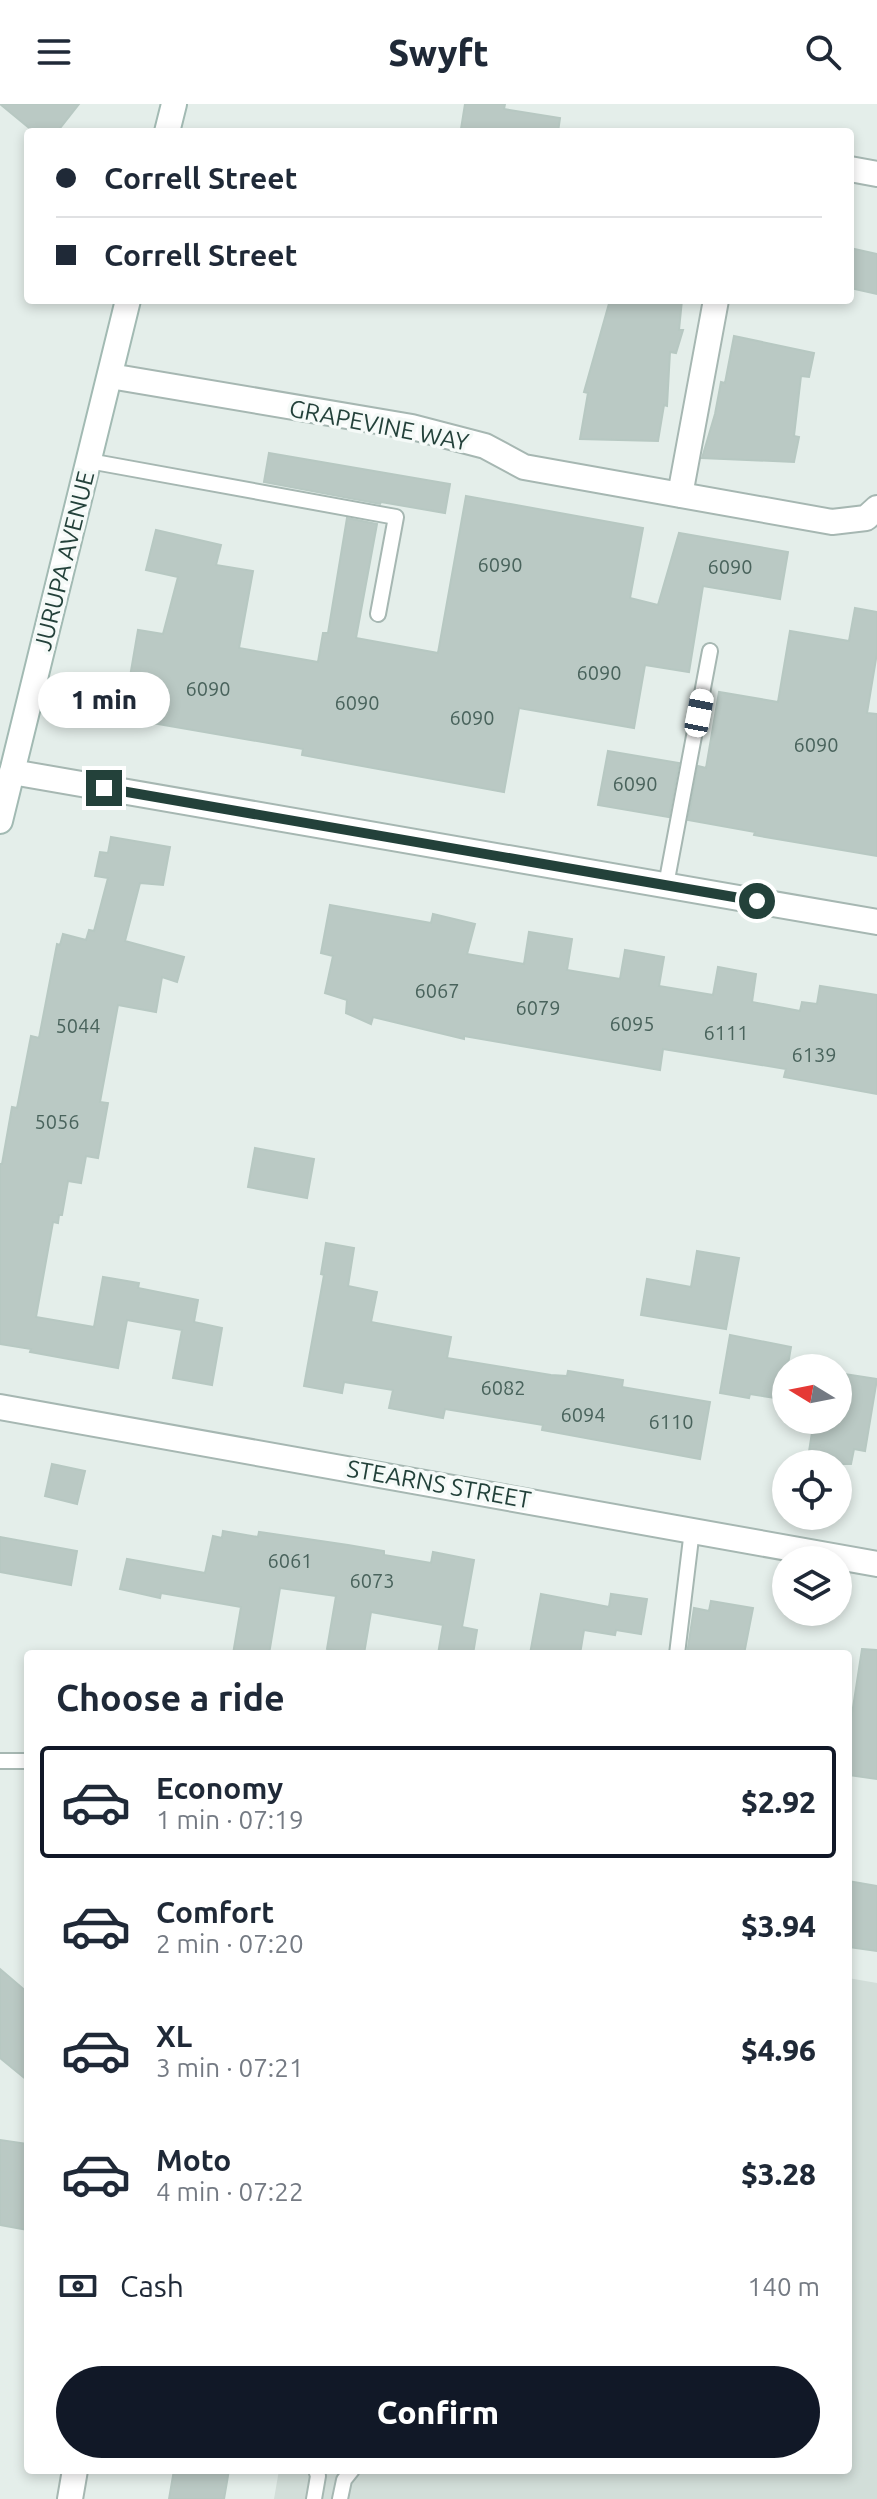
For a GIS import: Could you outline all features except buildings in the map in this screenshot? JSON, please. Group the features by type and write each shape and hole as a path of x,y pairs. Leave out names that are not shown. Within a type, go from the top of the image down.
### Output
{"street":[{"path":"168,128 174,104"},
{"path":"854,170 877,174"},
{"name":"JURUPA AVENUE","path":"0,821 127,304"},
{"path":"680,495 715,304"},
{"name":"GRAPEVINE WAY","path":"110,376 412,427 485,446 524,467 832,522 866,518 877,508"},
{"path":"12,772 877,922"},
{"name":"STEARNS STREET","path":"0,1407 877,1564"},
{"path":"70,2499 74,2474"}],"lane":[{"path":"89,461 396,517 378,614"},
{"path":"666,885 710,651"},
{"path":"677,1650 692,1530"},
{"path":"0,1761 24,1761"},
{"path":"314,2499 317,2474"},
{"path":"340,2499 344,2480 349,2474"}],"shaded area":[{"path":"852,1979 877,1983 877,2499 274,2499 278,2474 852,2474"}],"route":[{"path":"104,788 757,901"}]}
